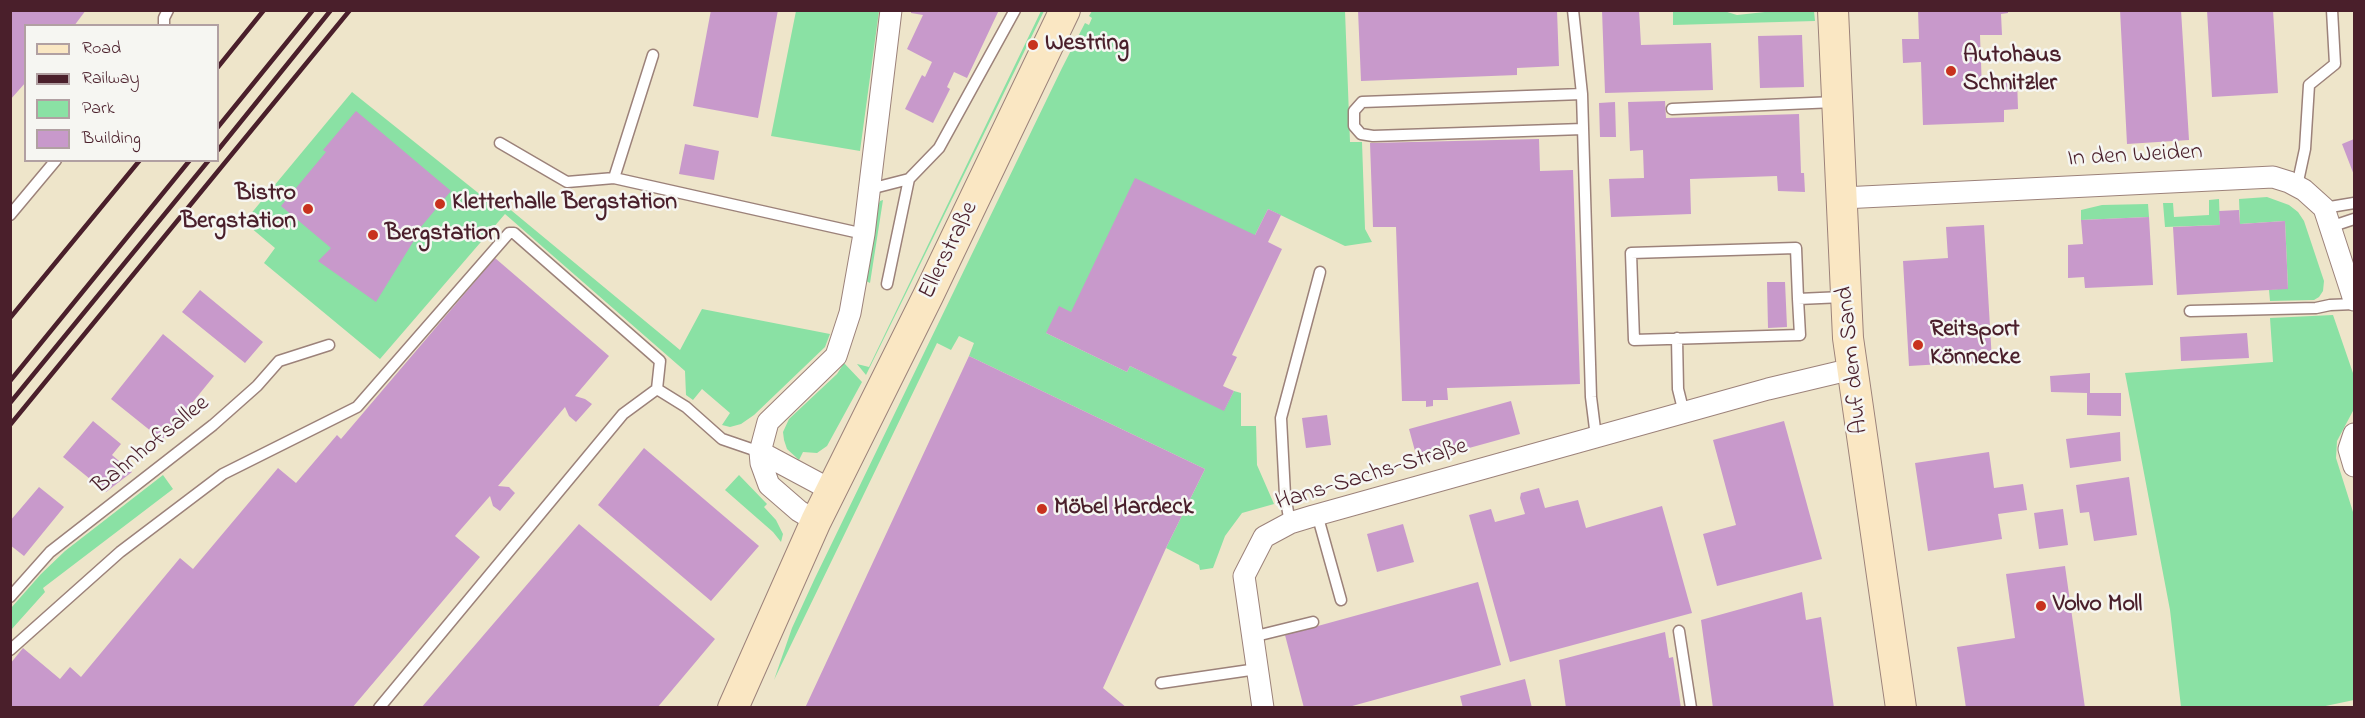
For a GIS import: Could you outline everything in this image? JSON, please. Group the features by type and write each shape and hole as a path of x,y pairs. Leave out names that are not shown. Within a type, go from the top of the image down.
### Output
{"main road":[{"name":"Ellerstraße","path":"733,708 816,521 928,296 1065,10"},
{"name":"Auf dem Sand","path":"1833,10 1846,297 1852,369 1901,708"}],"street":[{"path":"816,521 799,511 769,485 761,463 760,452 768,422 836,356 850,313 864,234 891,10"},
{"name":"In den Weiden","path":"1842,198 2273,177 2297,186 2327,218"},
{"path":"2327,218 2355,302"},
{"name":"Hans-Sachs-Straße","path":"1263,708 1244,576 1264,537 1290,523 1317,514 1768,389 1852,369"},
{"path":"2355,434 2349,449 2355,466"},
{"path":"760,452 831,490"}],"lane":[{"path":"870,189 909,179 939,148 1015,10"},
{"path":"1573,10 1582,94 1591,397 1596,437"},
{"path":"2297,186 2305,149 2309,85 2335,64 2332,10"},
{"path":"614,178 653,54"},
{"path":"1582,94 1362,102 1354,111 1354,126 1361,134 1373,136 1583,129"},
{"path":"1672,109 1838,102"},
{"path":"500,143 567,182 614,178 864,234"},
{"path":"10,215 54,162"},
{"path":"887,284 909,179"},
{"path":"2327,218 2355,203"},
{"path":"2327,218 2355,219"},
{"path":"10,650 120,552 223,474 357,406 509,233 514,233 660,361 657,389 623,414 379,708"},
{"path":"1796,248 1798,299 1800,335 1634,340 1631,253 1796,248"},
{"path":"1290,523 1285,495 1281,418 1320,272"},
{"path":"1798,299 1846,297"},
{"path":"2190,311 2316,308 2355,302"},
{"path":"1677,339 1678,389 1684,413"},
{"name":"Bahnhofsallee","path":"10,597 50,552 213,425 257,386 279,361 329,345"},
{"path":"657,389 686,407 722,439 760,452"},
{"path":"1317,514 1341,600"},
{"path":"1252,637 1312,622"},
{"path":"1679,631 1691,708"},
{"path":"1161,683 1257,669"}],"green space":[{"path":"796,11 879,11 860,151 771,136"},
{"path":"1041,11 1044,11 866,375 857,364 869,367"},
{"path":"1092,11 1345,11 1350,142 1362,142 1365,229 1372,242 1345,246 1268,209 1255,235 1071,312 1046,333 1127,372 1130,366 1224,410 1234,391 1241,393 1241,426 1256,426 1257,465 1274,504 1242,513 1225,536 1213,568 1200,570 1199,565 1166,548 1205,469 969,356 974,343 959,336 951,350 937,343 774,680 792,628 815,578 1062,68 1085,23 1089,25 1092,18 1089,16"},
{"path":"1673,11 1724,11 1737,15 1774,11 1814,11 1815,21 1673,25"},
{"name":"Bergstation","path":"352,92 492,204 506,206 680,350 702,309 830,334 825,347 754,415 741,424 730,427 722,425 730,413 702,389 693,400 686,395 685,371 505,214 380,359 264,263 275,248 244,222"},
{"path":"2267,197 2289,205 2304,221 2324,281 2323,291 2314,300 2270,301 2269,290 2288,288 2285,221 2240,224 2239,199"},
{"path":"2219,199 2220,225 2165,227 2163,203 2173,203 2174,217 2209,215 2209,200"},
{"path":"883,200 870,283 864,280 876,210 880,201"},
{"path":"2148,204 2149,217 2081,220 2081,210 2102,205"},
{"path":"2333,315 2354,376 2354,409 2337,441 2336,458 2354,512 2354,700 2316,708 2181,707 2170,610 2125,373 2273,362 2270,318"},
{"path":"844,363 862,382 827,446 817,453 803,452 799,460 787,449 784,440 783,432 789,419 837,374"},
{"path":"163,475 173,489 43,588 45,592 11,630 11,608 41,574 65,551"},
{"path":"739,475 767,504 764,507 776,520 783,534 781,542 773,532 725,490"}],"building":[{"path":"10,10 86,10 76,24 24,24 24,84 10,100"},
{"path":"711,10 778,10 758,118 693,106"},
{"path":"911,10 999,10 967,78 954,72 947,87 950,89 933,123 905,109 922,75 925,77 932,62 907,49 923,15 911,13"},
{"path":"1358,10 1557,10 1559,66 1517,68 1517,75 1361,81"},
{"path":"1602,10 1639,10 1641,45 1711,43 1713,90 1605,93"},
{"name":"Autohaus Schnitzler","path":"1918,10 2008,10 2008,13 2001,14 2002,35 1980,35 1982,90 2002,89 2001,79 2017,79 2018,109 2004,110 2004,122 1923,125 1921,62 1903,63 1902,39 1919,39"},
{"path":"2120,10 2181,10 2189,140 2127,144"},
{"path":"2207,10 2273,10 2278,93 2212,97"},
{"path":"1802,35 1804,87 1760,88 1758,36"},
{"path":"1665,101 1666,118 1799,114 1801,173 1804,173 1805,192 1778,191 1777,176 1690,179 1691,214 1611,217 1609,179 1644,178 1643,150 1630,151 1628,102"},
{"path":"1615,102 1616,137 1600,137 1599,103"},
{"path":"356,111 451,191 420,228 376,302 318,261 331,248 281,206 326,152 323,150"},
{"path":"1539,139 1540,171 1573,170 1580,384 1447,388 1448,400 1433,400 1433,406 1426,407 1426,401 1402,401 1396,227 1373,227 1370,143"},
{"path":"2354,139 2354,175 2342,144"},
{"path":"685,144 719,151 714,180 679,174"},
{"path":"1135,178 1255,235 1268,209 1281,215 1268,242 1282,249 1232,355 1237,357 1223,386 1234,391 1224,411 1130,366 1127,372 1046,333 1059,306 1071,312"},
{"path":"2239,210 2240,224 2285,221 2288,289 2177,295 2173,227 2220,225 2219,211"},
{"path":"2149,217 2153,285 2085,288 2084,277 2068,278 2068,245 2083,244 2081,220"},
{"path":"1984,225 1992,361 1909,366 1903,261 1948,258 1946,227"},
{"path":"495,258 609,356 575,396 592,404 576,422 569,416 565,407 498,486 509,487 515,493 500,511 493,506 490,496 455,536 480,557 352,708 10,708 10,664 23,648 60,679 70,667 81,677 180,558 193,569 278,468 296,483 337,435 341,439"},
{"path":"1767,282 1785,282 1787,327 1768,328"},
{"path":"200,290 263,342 245,363 182,312"},
{"path":"2247,333 2249,358 2181,361 2180,337"},
{"path":"163,334 214,376 162,440 111,399"},
{"name":"Möbel Hardeck","path":"969,356 1205,469 1166,548 1103,688 1127,708 805,708"},
{"path":"2090,373 2090,393 2121,393 2121,416 2087,415 2087,393 2051,392 2050,376"},
{"path":"1511,401 1520,434 1418,462 1409,429"},
{"path":"1327,415 1331,445 1306,448 1302,418"},
{"path":"93,421 121,444 112,455 132,472 106,492 63,457"},
{"path":"1784,421 1822,559 1717,586 1703,534 1736,525 1713,440"},
{"path":"2120,432 2121,461 2070,468 2066,439"},
{"path":"644,448 759,546 711,601 598,505"},
{"path":"1989,452 1994,488 2023,484 2027,510 1998,514 2002,539 1928,551 1915,463"},
{"path":"2129,477 2137,535 2094,541 2089,512 2080,513 2076,485"},
{"path":"39,487 64,507 24,556 10,545 10,521"},
{"path":"1539,488 1545,508 1578,500 1586,528 1662,506 1692,613 1510,662 1469,515 1491,509 1495,522 1525,514 1520,498 1521,493"},
{"path":"2063,509 2068,545 2039,549 2034,513"},
{"path":"579,524 715,639 657,708 421,708"},
{"path":"1403,524 1414,562 1377,572 1367,534"},
{"name":"Volvo Moll","path":"2065,566 2085,708 1966,708 1957,647 2015,638 2006,574"},
{"path":"1478,582 1501,665 1345,708 1304,708 1285,635"},
{"path":"1802,592 1806,620 1821,617 1834,708 1713,708 1701,620"},
{"path":"1665,632 1669,658 1673,657 1681,708 1566,708 1559,660"},
{"path":"1525,679 1532,708 1463,708 1460,696"}],"railway":[{"path":"219,66 264,10"},
{"path":"219,126 313,10"},
{"path":"219,149 331,10"},
{"path":"10,425 350,10"},
{"path":"10,318 138,162"},
{"path":"10,381 188,162"},
{"path":"10,403 207,162"}],"place":[{"name":"Westring","path":"1033,45"},
{"name":"Autohaus Schnitzler","path":"1951,71"},
{"name":"Kletterhalle Bergstation","path":"440,204"},
{"name":"Bistro Bergstation","path":"308,209"},
{"name":"Bergstation","path":"373,235"},
{"name":"Reitsport Könnecke","path":"1918,345"},
{"name":"Möbel Hardeck","path":"1042,509"},
{"name":"Volvo Moll","path":"2041,606"}]}
